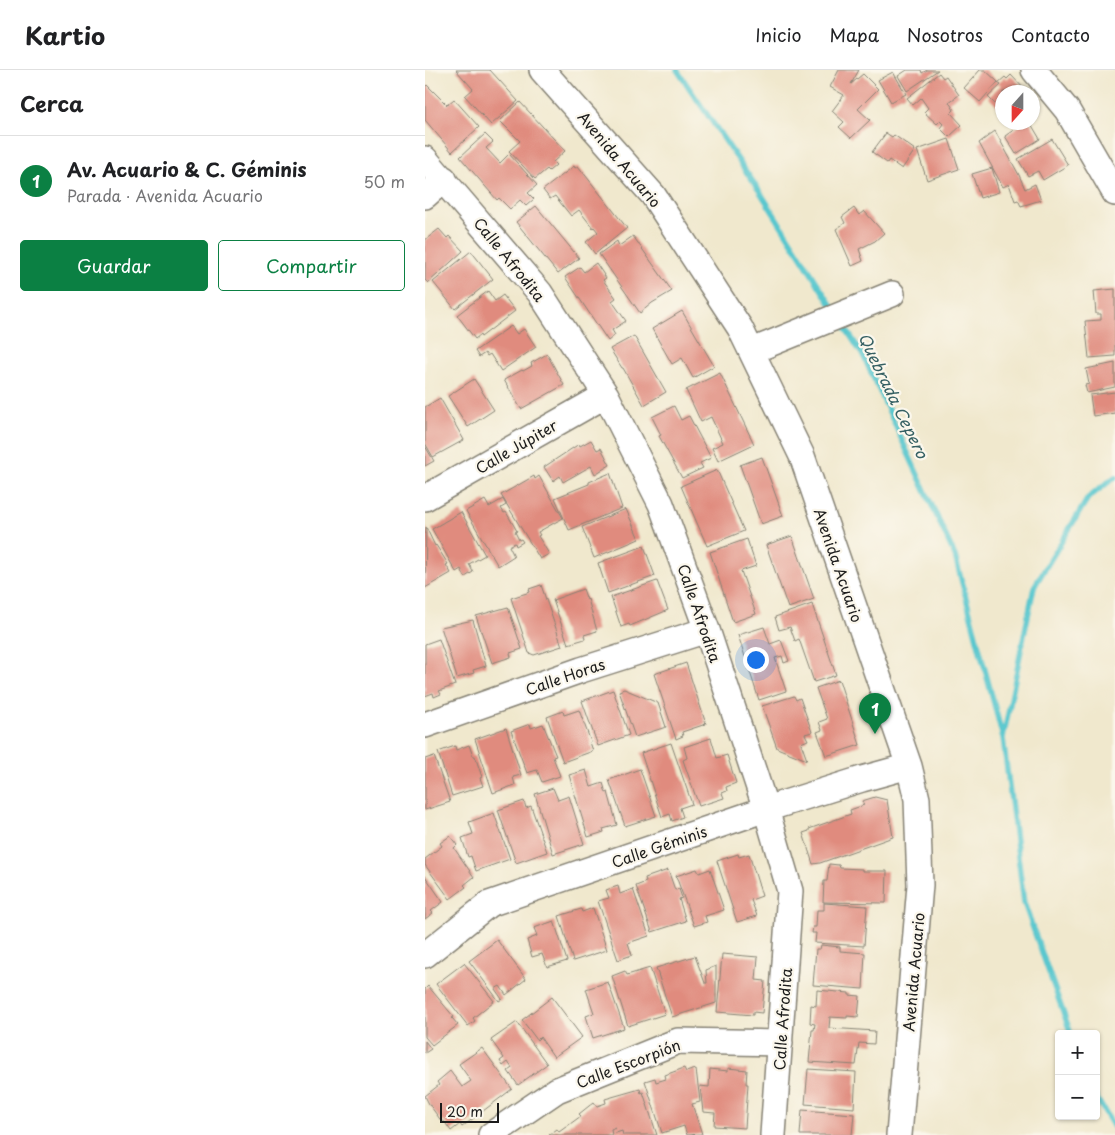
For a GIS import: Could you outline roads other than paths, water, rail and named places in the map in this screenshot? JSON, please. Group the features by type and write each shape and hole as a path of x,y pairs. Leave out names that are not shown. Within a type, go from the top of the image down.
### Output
{"street":[{"name":"Avenida Acuario","path":"542,70 653,195 740,328 802,456 909,766 917,799 921,885 899,1135"},
{"path":"1034,70 1067,110 1115,193"},
{"name":"Calle Afrodita","path":"425,159 540,293 606,395 661,504 707,630 767,809 790,891 773,1135"},
{"path":"425,196 444,179"},
{"path":"751,351 892,294"},
{"name":"Calle Júpiter","path":"425,498 606,395"},
{"name":"Calle Horas","path":"425,725 581,670 707,630"},
{"name":"Calle Géminis","path":"425,955 489,904 767,809 909,766"},
{"name":"Calle Escorpión","path":"491,1135 557,1090 678,1041 780,1043"}],"waterway":[{"name":"Quebrada Cepero","path":"677,70 762,195 835,311"},
{"name":"Quebrada Cepero","path":"841,321 864,357 955,556 1003,738"},
{"path":"1070,1030 1024,903 1003,738 1034,587 1088,498 1115,477"},
{"path":"1100,1104 1115,1129"}],"place":[{"name":"Av. Acuario & C. Géminis","path":"875,734"}]}
